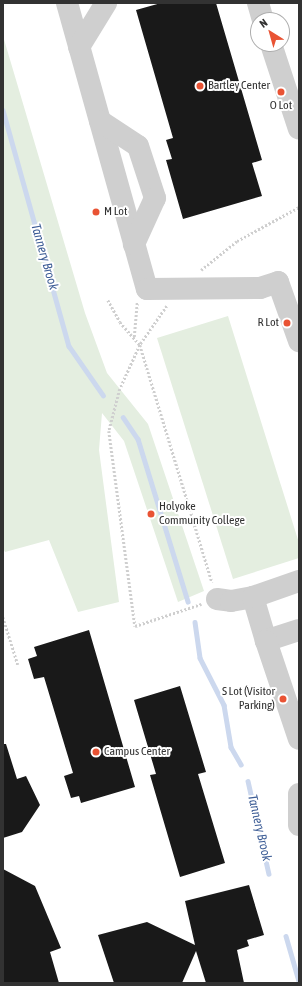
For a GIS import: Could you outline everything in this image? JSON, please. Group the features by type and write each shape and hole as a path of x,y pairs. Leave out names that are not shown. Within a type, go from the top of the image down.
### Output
{"lane":[{"path":"67,3 147,289 260,288 278,282 299,341"},
{"path":"79,46 106,3"},
{"path":"274,52 299,128"},
{"path":"100,121 138,146 155,198 134,244"},
{"path":"211,601 231,601 253,596 299,581"},
{"path":"253,596 266,641 299,739"},
{"path":"266,641 299,630"},
{"path":"299,794 299,825"}],"path":[{"path":"195,275 237,241 299,207"},
{"path":"134,338 136,297"},
{"path":"108,300 134,338 140,344 211,601 134,626 109,431 117,400 140,344 171,302"},
{"path":"3,617 18,665"}],"green space":[{"path":"3,36 85,313 107,373 148,424 204,591 178,602 124,441 102,413 99,450 119,602 78,612 49,540 5,552 3,548"},
{"path":"228,316 299,543 299,558 233,579 157,338"}],"building":[{"path":"161,3 216,3 262,160 252,163 262,196 183,219 166,160 172,159 166,140 173,138 136,10"},
{"path":"89,630 135,787 81,803 79,796 71,798 64,776 73,773 44,677 34,679 28,659 37,656 34,647"},
{"path":"180,686 206,772 198,774 225,863 180,877 150,775 156,774 134,700"},
{"path":"3,744 6,744 17,779 26,776 40,805 22,832 3,838"},
{"path":"3,869 35,886 61,948 50,952 59,983 3,983"},
{"path":"249,885 264,935 247,940 249,946 237,950 244,983 206,983 196,951 182,983 114,983 98,935 147,922 195,945 185,901"}],"waterway":[{"name":"Tannery Brook","path":"3,110 69,346 103,395"},
{"name":"Tannery Brook","path":"123,417 138,439 188,602"},
{"name":"Tannery Brook","path":"195,622 200,658 224,705 231,747 241,764"},
{"name":"Tannery Brook","path":"248,781 269,874"},
{"name":"Tannery Brook","path":"286,936 299,981"}],"place":[{"name":"Bartley Center","path":"200,86"},
{"name":"O Lot","path":"281,92"},
{"name":"M Lot","path":"96,212"},
{"name":"R Lot","path":"287,323"},
{"name":"Holyoke Community College","path":"151,514"},
{"name":"S Lot (Visitor Parking)","path":"283,699"},
{"name":"Campus Center","path":"96,752"}]}
